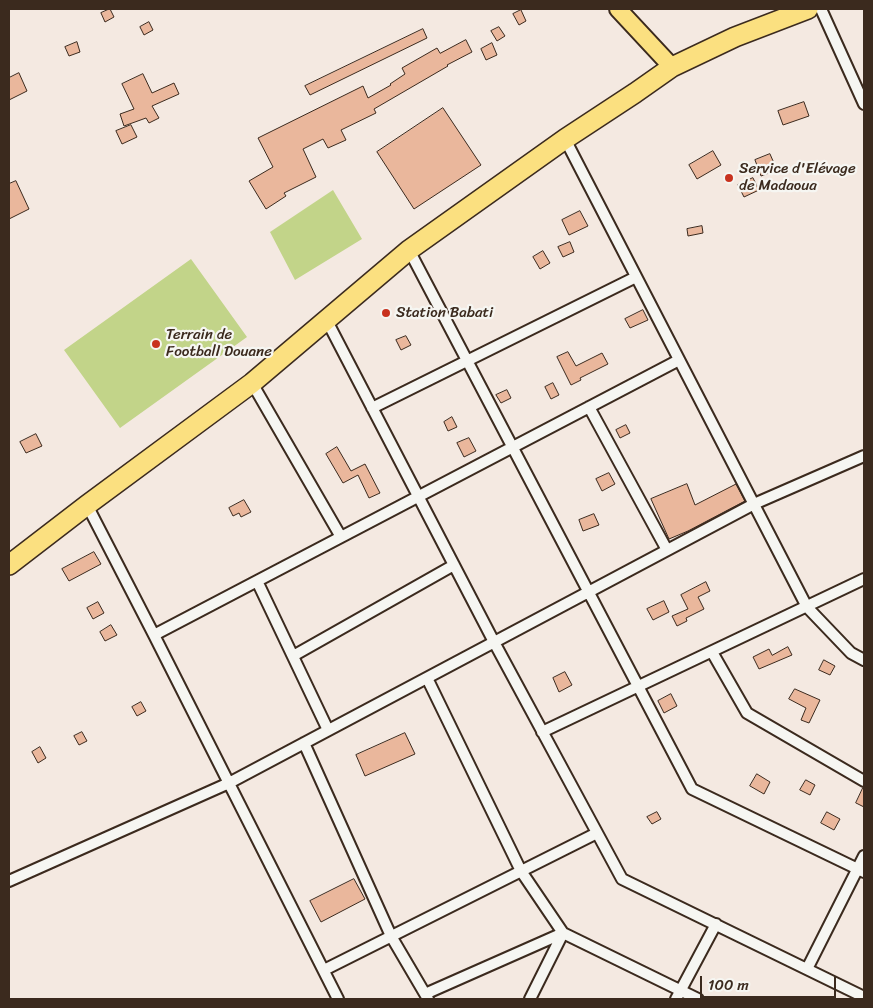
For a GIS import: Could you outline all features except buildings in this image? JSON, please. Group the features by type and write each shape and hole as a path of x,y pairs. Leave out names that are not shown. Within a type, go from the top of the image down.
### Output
{"highway":[{"path":"9,565 252,383 409,250 565,139 672,67 735,37 808,9"}],"main road":[{"path":"618,9 672,67"}],"street":[{"path":"821,9 864,104"},
{"path":"565,139 807,606 851,653 864,660"},
{"path":"409,250 692,789 861,871"},
{"path":"372,408 636,277"},
{"path":"326,319 494,642 622,879 864,997"},
{"path":"154,634 679,360"},
{"path":"252,383 341,537"},
{"path":"589,407 667,550"},
{"path":"9,881 229,783 754,504 864,456"},
{"path":"87,505 338,999"},
{"path":"293,656 454,565"},
{"path":"542,732 864,579"},
{"path":"257,581 328,730"},
{"path":"712,652 746,713 864,781"},
{"path":"427,678 521,871 563,933 679,995 698,999"},
{"path":"304,743 391,936 426,996 563,933"},
{"path":"324,970 597,833"},
{"path":"807,969 861,871 864,856"},
{"path":"679,995 716,924"},
{"path":"532,999 563,933"}],"green space":[{"path":"333,190 362,239 295,280 270,232"},
{"name":"Terrain de Football Douane","path":"191,259 247,337 120,428 64,350"}],"place":[{"name":"Service d'Elévage de Madaoua","path":"729,178"},
{"name":"Station Babati","path":"386,313"},
{"name":"Terrain de Football Douane","path":"156,344"}]}
